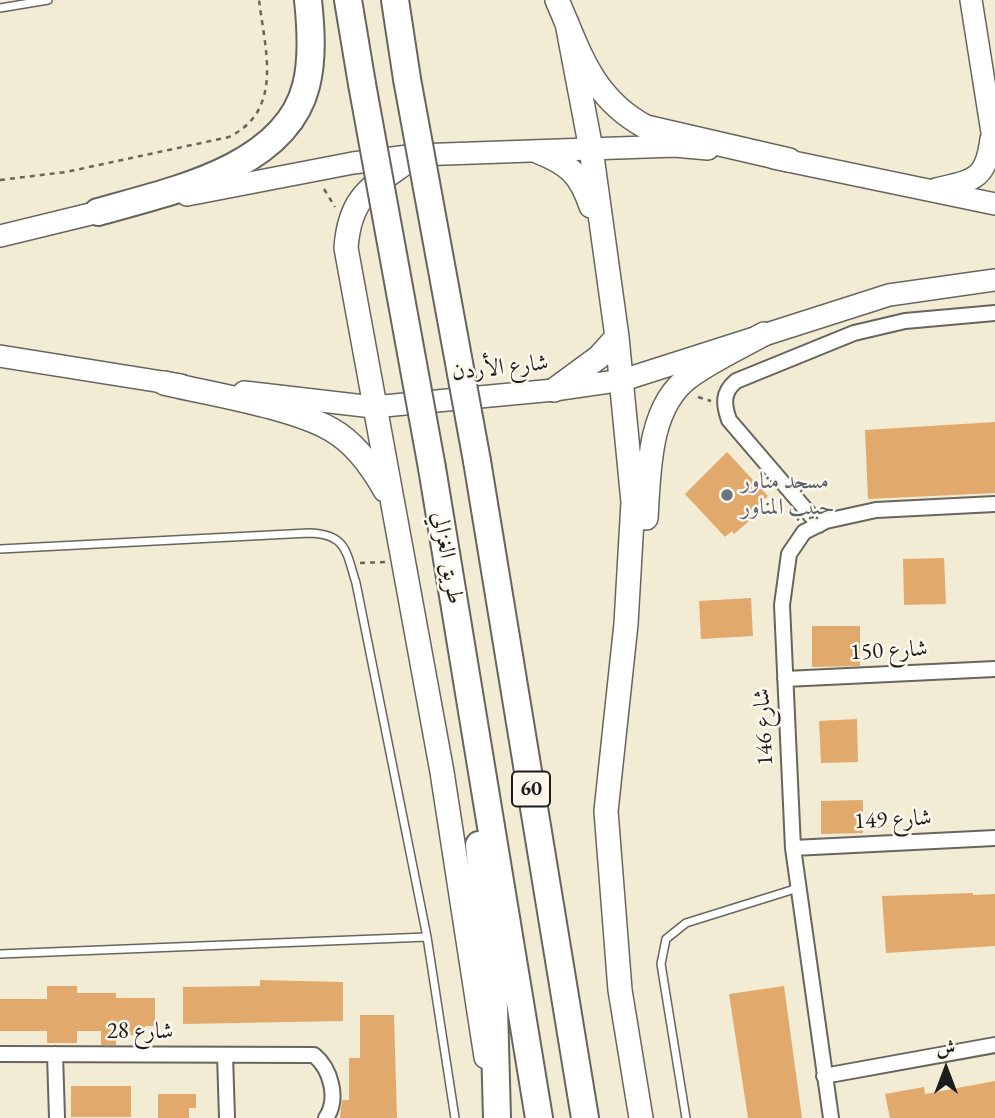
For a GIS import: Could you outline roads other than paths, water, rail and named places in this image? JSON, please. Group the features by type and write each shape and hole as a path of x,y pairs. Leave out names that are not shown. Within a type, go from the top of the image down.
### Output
{"highway":[{"path":"98,212 174,190 228,169 262,149 278,134 298,107 306,86 310,52 309,0"},
{"name":"طريق الغزالي","path":"348,0 432,468 539,1118"},
{"name":"طريق الغزالي","path":"395,0 477,461 584,1118"},
{"path":"458,627 494,1007 496,1118"}],"main road":[{"path":"557,0 599,88 610,104 646,127 995,204"},
{"path":"930,191 973,180 988,165 993,145 971,0"},
{"path":"567,23 591,149 623,380 633,502 626,624 606,811 620,990 641,1118"},
{"path":"0,236 98,212 353,163 416,155 675,146 789,160"},
{"path":"539,152 565,163 578,177 604,245"},
{"path":"397,530 346,248 348,228 357,201 416,155"},
{"name":"شارع الأردن","path":"0,356 164,383 373,407 554,390 623,380 889,295 995,280"},
{"path":"626,624 645,536 650,455 662,412 675,390 687,378 764,334"},
{"path":"554,390 599,357 617,337"},
{"path":"164,383 291,414 334,430 363,456 384,488 405,561 442,772 496,1118"}],"street":[{"path":"819,524 729,419 723,405 728,388 736,381 854,333 905,321 995,313"},
{"name":"شارع 146","path":"831,1118 793,848 782,605 789,555 804,532 819,524 876,510 995,504"},
{"name":"شارع 150","path":"785,679 995,669"},
{"name":"شارع 149","path":"793,848 995,838"},
{"path":"824,1076 995,1045"},
{"name":"شارع 28","path":"0,1054 314,1055 330,1074 332,1110 326,1118"},
{"path":"55,1054 57,1118"},
{"path":"225,1055 227,1118"}],"lane":[{"path":"0,8 48,0"},
{"path":"0,549 309,533 334,537 344,544 427,937 455,1118"},
{"path":"686,1118 662,964 666,939 686,923 799,887"},
{"path":"0,954 427,937"}],"place":[{"name":"مسجد مناور حبيب المناور","path":"727,495"}]}
